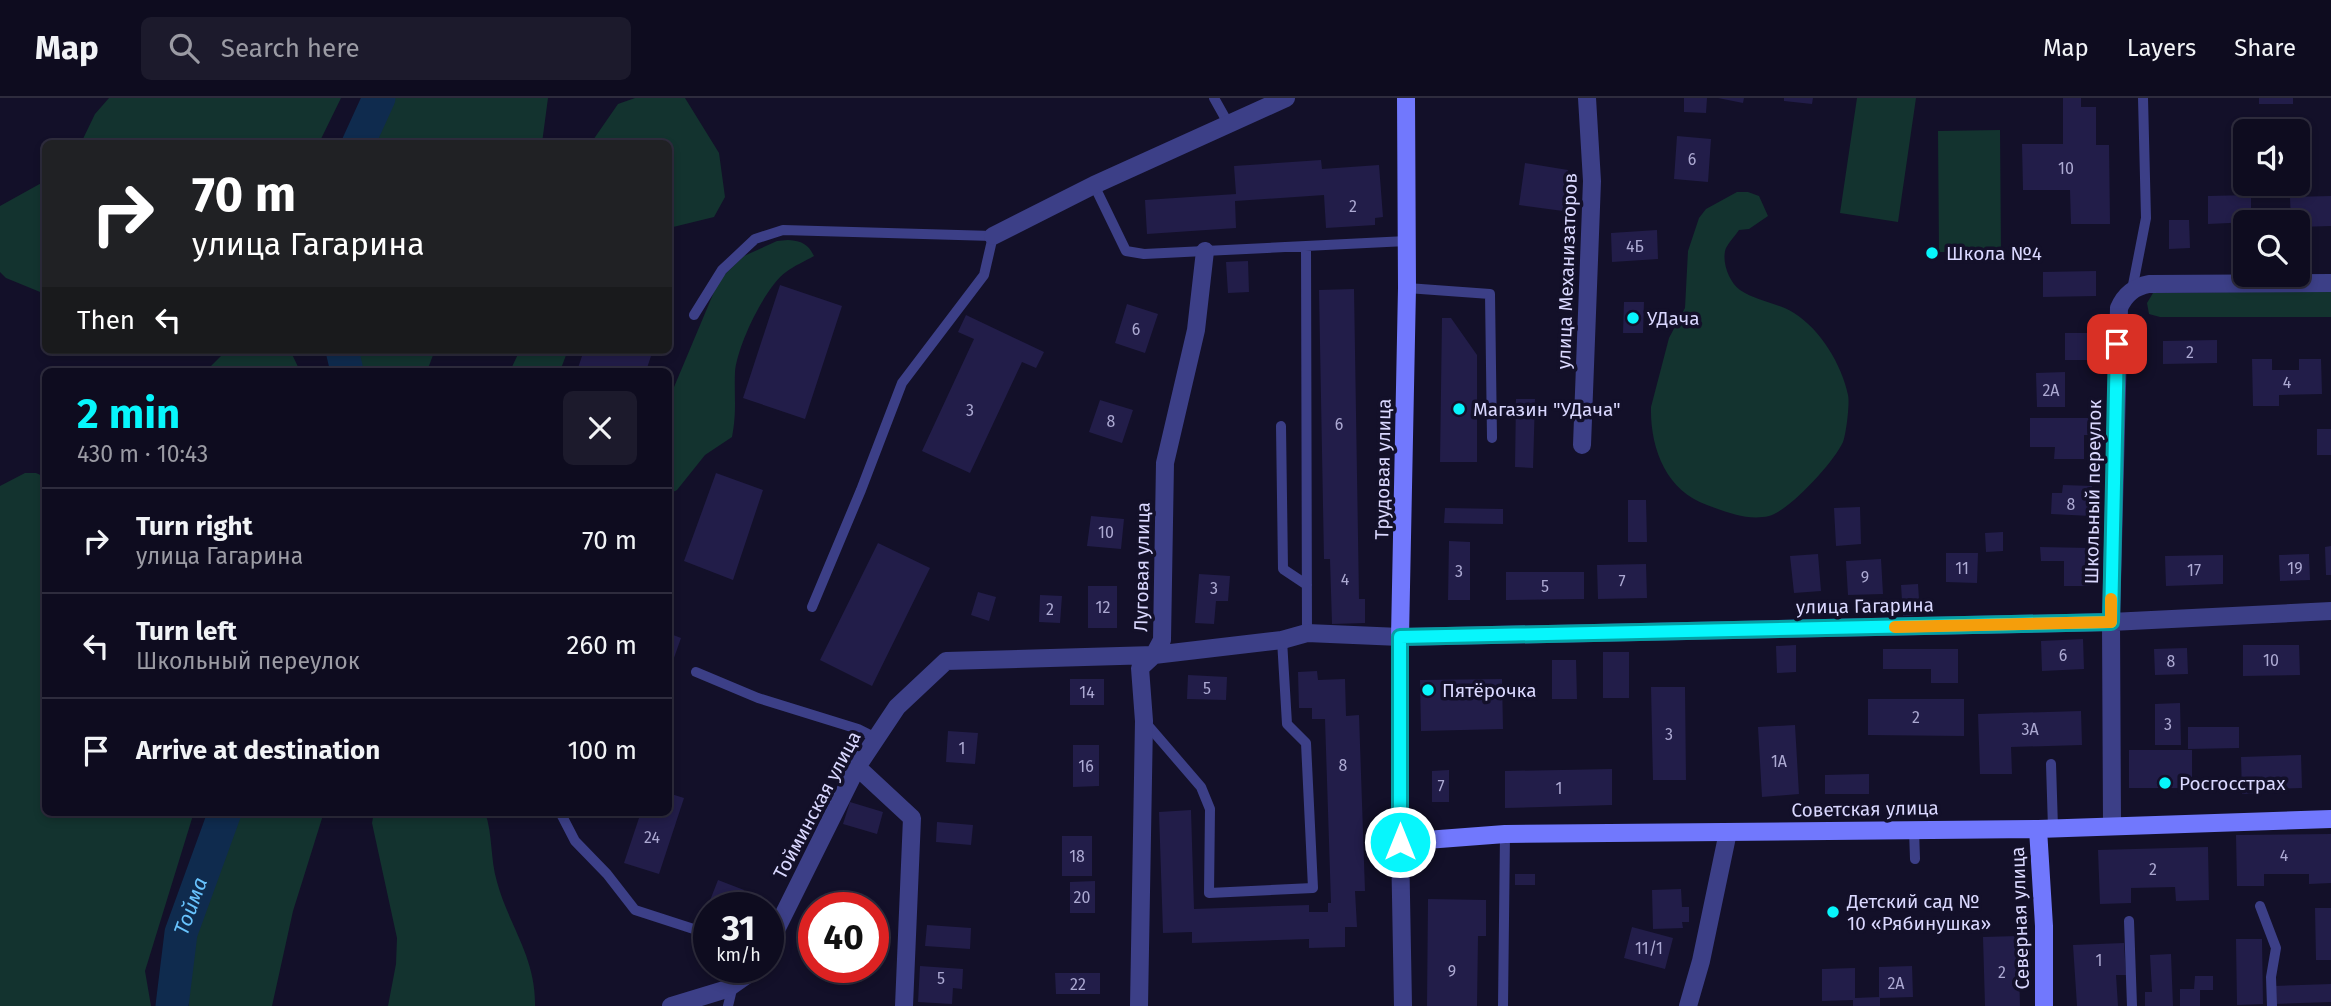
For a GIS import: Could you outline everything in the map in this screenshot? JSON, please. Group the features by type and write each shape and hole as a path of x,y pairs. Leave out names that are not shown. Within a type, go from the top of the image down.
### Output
{"street":[{"path":"993,236 1269,102 1286,98"},
{"name":"Трудовая улица","path":"1400,842 1400,637 1407,288 1406,98"},
{"name":"улица Механизаторов","path":"1582,445 1592,181 1587,98"},
{"name":"Луговая улица","path":"1139,1006 1144,721 1140,668 1154,655 1162,640 1165,463 1196,330 1205,251"},
{"path":"2132,290 2149,284 2331,283"},
{"name":"Школьный переулок","path":"2112,825 2111,622 2118,316 2122,300 2132,290"},
{"name":"улица Гагарина","path":"1282,640 1307,633 1400,637 2111,622 2331,611"},
{"name":"Тойминская улица","path":"784,914 857,767 897,707 946,662 1154,655 1282,640"},
{"path":"857,767 912,818 904,1006"},
{"name":"Советская улица","path":"1400,842 1505,834 2045,828 2331,819"},
{"name":"Северная улица","path":"2044,1006 2045,828"},
{"path":"1688,1006 1701,961 1728,832"},
{"path":"1400,842 1403,1006"},
{"path":"671,1006 727,989 736,983"}],"lane":[{"path":"1214,98 1228,123"},
{"path":"2132,290 2146,218 2143,98"},
{"path":"1094,185 1126,251 1144,254 1407,242"},
{"path":"694,315 722,270 755,239 783,230 993,236 984,275 902,383 862,490 811,607"},
{"path":"1306,246 1307,633"},
{"path":"1407,288 1490,294 1492,439"},
{"path":"1281,426 1283,569 1307,585"},
{"path":"1144,721 1201,787 1206,798 1210,810 1209,893 1312,888 1306,743 1287,724 1282,640"},
{"path":"696,672 758,698 858,729 876,738"},
{"path":"2045,828 2052,764"},
{"path":"562,816 575,841 607,874 635,911 693,928"},
{"path":"1914,830 1915,859"},
{"path":"1503,1006 1505,834"},
{"path":"2260,906 2276,948 2271,977 2272,1006"},
{"path":"2129,921 2132,1006"},
{"path":"728,1006 733,985"}],"green space":[{"path":"109,98 341,98 320,140 82,140 95,114"},
{"path":"389,98 548,98 542,140 370,140"},
{"path":"635,98 685,98 719,153 725,197 714,217 672,227 672,140 593,140 618,104"},
{"path":"1857,98 1916,98 1898,222 1840,213"},
{"path":"2000,130 2001,252 1939,252 1938,131"},
{"path":"42,183 42,293 6,278 0,272 0,206"},
{"path":"1737,192 1759,196 1768,216 1749,229 1739,230 1727,246 1725,265 1729,277 1740,290 1794,313 1813,328 1841,372 1848,399 1844,438 1838,451 1810,485 1788,505 1769,516 1761,517 1745,517 1707,505 1681,490 1663,466 1657,452 1651,422 1651,407 1669,338 1685,308 1688,251 1699,218 1706,209"},
{"path":"777,241 797,241 804,244 814,256 789,270 769,290 746,333 735,372 732,437 705,455 677,490 672,492 672,392 719,280 744,256"},
{"path":"2331,291 2331,317 2160,317 2149,314 2147,303 2153,293"},
{"path":"223,354 292,354 299,368 209,368"},
{"path":"354,354 433,354 428,368 352,368"},
{"path":"518,354 566,354 561,368 511,368"},
{"path":"25,473 42,476 42,816 193,816 145,971 151,1006 0,1006 0,486"},
{"path":"212,816 323,816 293,911 272,1006 189,1006 181,933"},
{"path":"373,816 486,816 497,882 527,957 535,1006 388,1006 396,964 397,938 372,823"}],"building":[{"path":"1684,98 1707,98 1706,113 1684,112"},
{"path":"1718,98 1744,98 1743,103"},
{"path":"1784,98 1813,98 1812,104 1784,101"},
{"path":"2063,98 2081,98 2081,107 2096,107 2096,145 2109,145 2110,224 2071,224 2070,190 2023,190 2022,144 2063,144"},
{"path":"2259,98 2293,98 2293,104 2259,104"},
{"path":"1677,136 1711,139 1708,182 1674,179"},
{"path":"1321,160 1322,169 1379,165 1383,217 1375,218 1375,225 1326,228 1324,195 1235,201 1236,228 1147,234 1145,200 1236,194 1234,166"},
{"path":"1525,163 1568,170 1563,211 1519,205"},
{"path":"2208,196 2251,196 2251,210 2233,210 2233,223 2208,224"},
{"path":"2331,196 2331,226 2310,227 2310,210 2291,210 2290,197"},
{"path":"2169,220 2189,220 2190,248 2169,249"},
{"path":"1657,230 1658,259 1612,262 1611,233"},
{"path":"1248,261 1249,292 1228,293 1226,262"},
{"path":"2096,271 2096,296 2043,297 2043,272"},
{"path":"780,285 842,306 805,419 743,398"},
{"path":"1354,289 1359,599 1365,599 1365,623 1332,624 1330,559 1324,559 1319,290"},
{"name":"УДача","path":"1624,302 1644,302 1643,333 1623,333"},
{"path":"1127,304 1158,314 1145,353 1115,343"},
{"path":"966,315 1044,352 1036,368 1022,362 970,473 922,451 974,339 958,332"},
{"name":"Магазин \"УДача\"","path":"1442,318 1451,318 1477,355 1477,462 1440,462"},
{"path":"2065,333 2099,333 2099,360 2065,360"},
{"path":"2217,340 2217,363 2163,364 2163,341"},
{"path":"583,354 652,354 647,368 578,368"},
{"path":"2252,359 2272,359 2272,370 2299,370 2299,359 2321,359 2322,394 2279,395 2279,406 2253,406"},
{"path":"2065,372 2065,407 2037,407 2036,373"},
{"path":"1516,399 1535,399 1533,468 1515,467"},
{"path":"1100,400 1133,410 1122,443 1089,432"},
{"path":"2030,418 2100,418 2100,435 2084,435 2084,459 2054,459 2055,447 2030,447"},
{"path":"2317,429 2331,429 2331,455 2317,455"},
{"path":"716,473 763,490 733,580 684,561"},
{"path":"2063,485 2092,486 2091,516 2051,514 2052,493 2062,493"},
{"path":"1628,500 1646,500 1647,542 1628,542"},
{"path":"1860,507 1861,544 1836,546 1834,508"},
{"path":"1445,508 1503,509 1503,524 1444,523"},
{"path":"1091,516 1124,519 1121,549 1087,546"},
{"path":"2003,532 2003,551 1986,552 1985,533"},
{"path":"1449,541 1470,542 1470,600 1448,600"},
{"path":"878,543 930,568 872,686 820,660"},
{"path":"2331,546 2331,575 2326,575 2325,547"},
{"path":"2040,547 2090,548 2090,586 2064,586 2064,561 2041,561"},
{"path":"1946,553 1978,553 1977,583 1946,582"},
{"path":"1818,554 1821,591 1794,593 1790,556"},
{"path":"2309,554 2310,580 2280,581 2279,555"},
{"path":"2223,555 2223,584 2166,586 2165,556"},
{"path":"1881,559 1883,594 1848,595 1846,561"},
{"path":"1646,564 1647,598 1598,599 1597,565"},
{"path":"1506,572 1584,572 1584,599 1506,600"},
{"path":"1199,574 1230,576 1228,601 1216,601 1214,624 1195,623"},
{"path":"1918,584 1920,615 1903,616 1901,585"},
{"path":"1088,586 1117,586 1117,628 1088,628"},
{"path":"978,592 996,597 989,621 971,615"},
{"path":"1040,595 1062,596 1060,623 1039,622"},
{"path":"672,635 681,638 672,664"},
{"path":"2083,639 2084,669 2042,671 2041,641"},
{"path":"1796,645 1796,672 1777,673 1776,646"},
{"path":"2243,645 2299,645 2300,675 2243,676"},
{"path":"2187,648 2188,674 2155,675 2154,649"},
{"path":"1883,649 1958,649 1958,683 1931,683 1931,669 1883,669"},
{"path":"1603,652 1629,652 1629,698 1603,698"},
{"path":"1552,660 1576,660 1577,699 1552,699"},
{"path":"1317,671 1318,680 1345,679 1346,716 1359,715 1365,891 1355,891 1357,927 1345,927 1345,947 1309,948 1309,939 1192,943 1192,932 1163,933 1159,812 1191,810 1194,909 1309,905 1309,912 1328,912 1328,903 1331,903 1325,719 1312,719 1312,708 1299,708 1298,672"},
{"path":"1188,675 1227,677 1226,700 1187,699"},
{"path":"1070,679 1104,679 1104,705 1070,705"},
{"path":"1502,679 1503,729 1421,731 1420,680"},
{"path":"1651,687 1685,687 1686,780 1653,780"},
{"path":"1868,699 1964,699 1964,736 1868,735"},
{"path":"2180,703 2181,745 2155,745 2155,704"},
{"path":"2081,711 2082,745 2011,747 2012,774 1980,774 1978,714"},
{"path":"1795,725 1799,794 1762,797 1758,727"},
{"path":"2188,727 2239,727 2239,748 2188,749"},
{"path":"948,731 978,733 975,764 946,762"},
{"path":"1073,745 1099,745 1099,786 1073,787"},
{"path":"2129,750 2192,750 2192,788 2129,788"},
{"path":"2301,755 2302,788 2260,789 2260,793 2242,794 2241,757"},
{"path":"1612,769 1612,805 1505,808 1505,771"},
{"path":"1449,770 1449,802 1432,802 1432,771"},
{"path":"1869,774 1869,794 1825,794 1825,775"},
{"path":"672,794 684,798 659,874 624,863 640,816 672,816"},
{"path":"850,802 883,812 877,834 843,824"},
{"path":"937,822 973,825 971,845 936,842"},
{"path":"2331,834 2331,883 2309,884 2309,874 2264,874 2264,886 2237,886 2236,835"},
{"path":"1062,836 1092,836 1092,876 1062,876"},
{"path":"2208,847 2209,900 2176,901 2175,887 2131,888 2131,903 2100,904 2098,850"},
{"path":"1515,874 1535,874 1535,885 1515,885"},
{"path":"718,880 744,890 743,892 713,892"},
{"path":"1095,881 1095,913 1070,913 1070,882"},
{"path":"1681,889 1682,907 1689,907 1689,922 1682,922 1683,928 1653,929 1652,890"},
{"path":"1428,899 1486,900 1486,936 1478,936 1477,1006 1427,1006"},
{"path":"2315,908 2331,908 2331,960 2316,960"},
{"path":"927,925 971,928 970,949 925,946"},
{"path":"1632,927 1673,938 1665,969 1624,958"},
{"path":"2018,936 2020,1006 1985,1006 1983,937"},
{"path":"2236,939 2262,939 2263,1004 2237,1005"},
{"path":"2124,943 2126,975 2116,975 2118,1006 2077,1006 2073,945"},
{"path":"2171,954 2173,1006 2145,1006 2145,992 2152,992 2150,955"},
{"path":"920,966 963,969 962,989 953,988 952,1004 918,1002"},
{"path":"1912,966 1913,997 1880,998 1880,1006 1853,1006 1853,1000 1822,1001 1822,969 1855,968 1855,998 1879,997 1879,967"},
{"path":"1055,973 1100,973 1100,994 1056,994"},
{"path":"2195,976 2213,976 2213,990 2200,990 2200,1006 2180,1006 2180,989 2194,989"},
{"path":"2331,984 2331,1002 2275,1004 2274,986"}],"waterway":[{"name":"Тойма","path":"360,140 379,98"},
{"name":"Тойма","path":"343,354 346,368"},
{"name":"Тойма","path":"172,1006 181,933 224,816"}],"slow traffic":[{"path":"1895,627 2111,622 2111,599"}],"place":[{"name":"Школа №4","path":"1932,253"},
{"name":"УДача","path":"1633,318"},
{"name":"Магазин \"УДача\"","path":"1459,409"},
{"name":"Пятёрочка","path":"1428,690"},
{"name":"Росгосстрах","path":"2165,783"},
{"name":"Детский сад № 10 «Рябинушка»","path":"1833,912"}],"route":[{"path":"1400,842 1400,637 2111,622 2117,344"}]}
